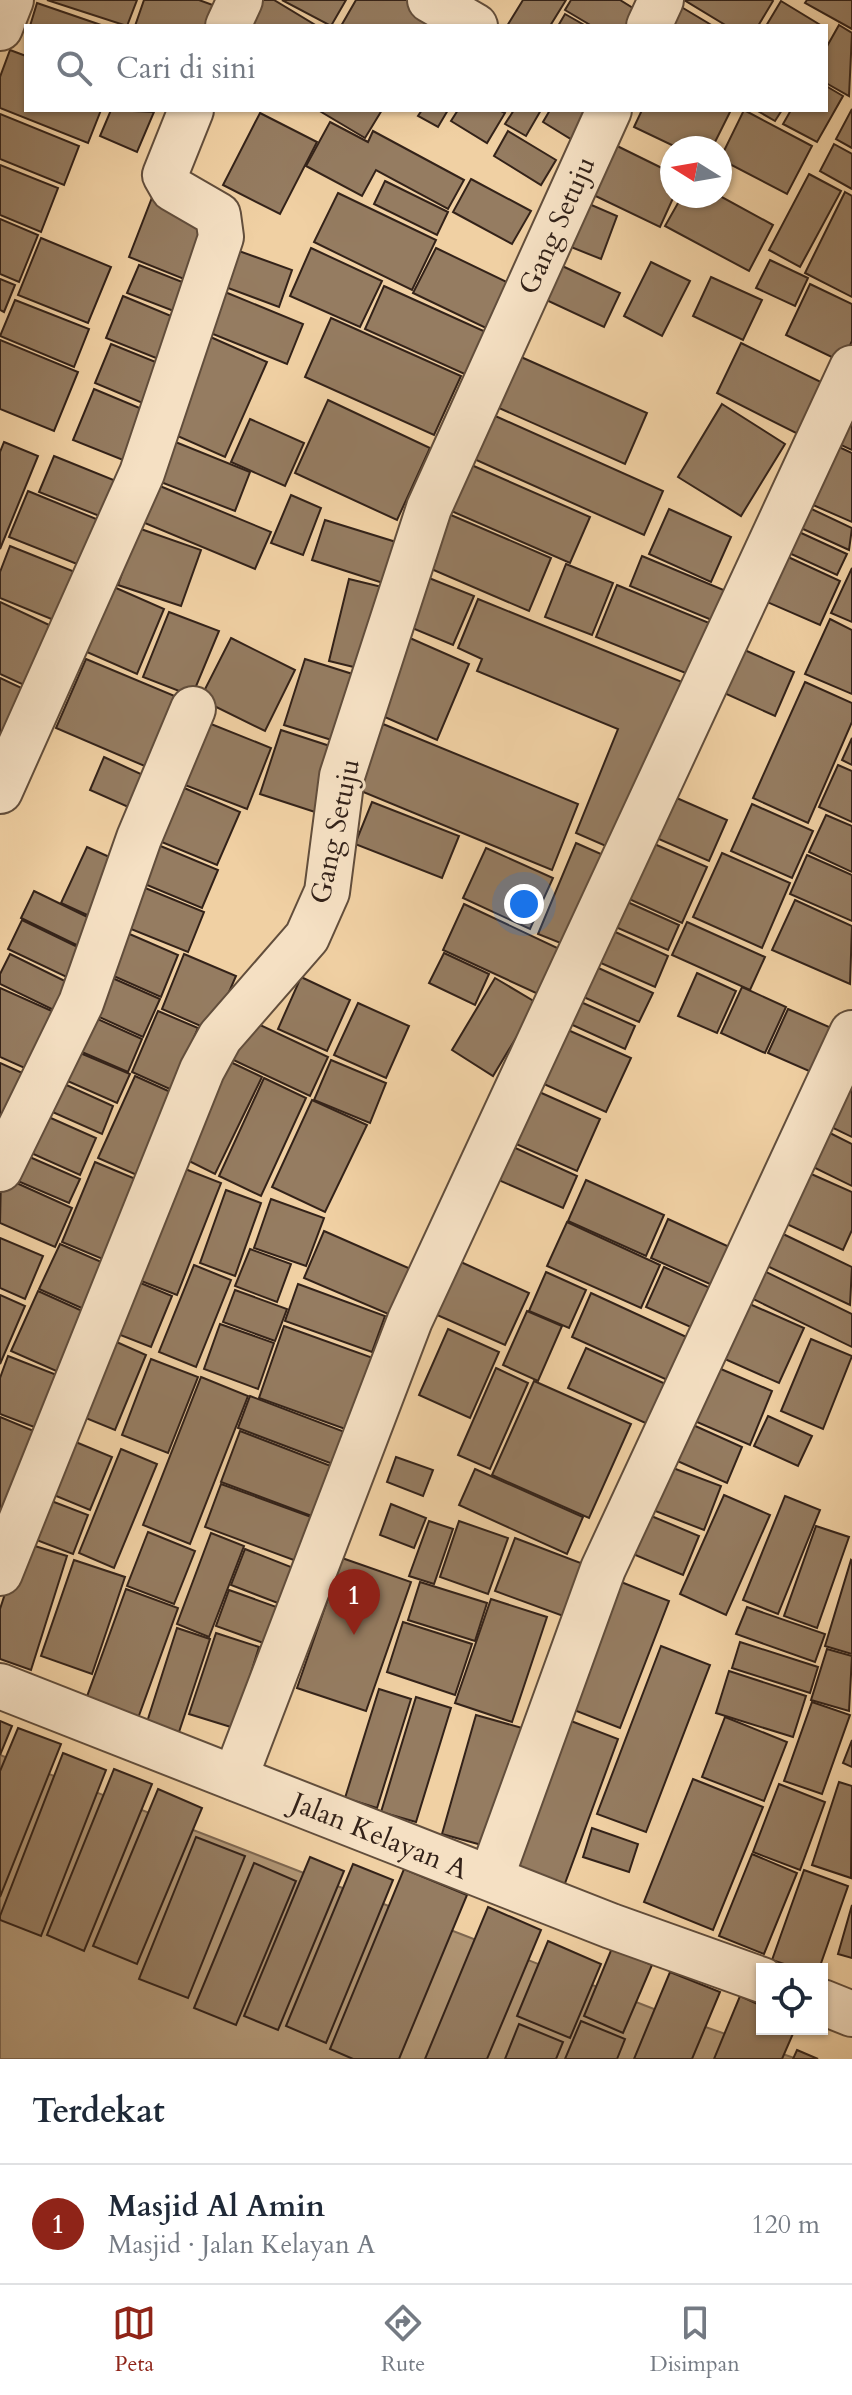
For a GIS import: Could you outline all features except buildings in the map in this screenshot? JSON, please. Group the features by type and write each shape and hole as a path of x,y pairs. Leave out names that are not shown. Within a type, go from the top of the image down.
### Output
{"street":[{"path":"0,28 11,0"},
{"path":"229,24 240,0"},
{"path":"430,0 472,24"},
{"path":"650,24 661,0"},
{"path":"0,791 142,473 221,237 218,215 173,189 165,175 190,112"},
{"name":"Gang Setuju","path":"0,1573 202,1070 220,1037 307,937 327,892 342,776 429,508 608,112"},
{"path":"235,1778 428,1279 852,368"},
{"path":"0,1169 81,1003 139,838 193,709"},
{"path":"491,1878 603,1569 852,1033"},
{"name":"Jalan Kelayan A","path":"0,1686 611,1926 756,1978"},
{"path":"828,2004 852,2014"}],"shaded area":[{"path":"0,1755 654,2009 797,2059 0,2059"}],"place":[{"name":"Masjid Al Amin","path":"354,1635"}]}
